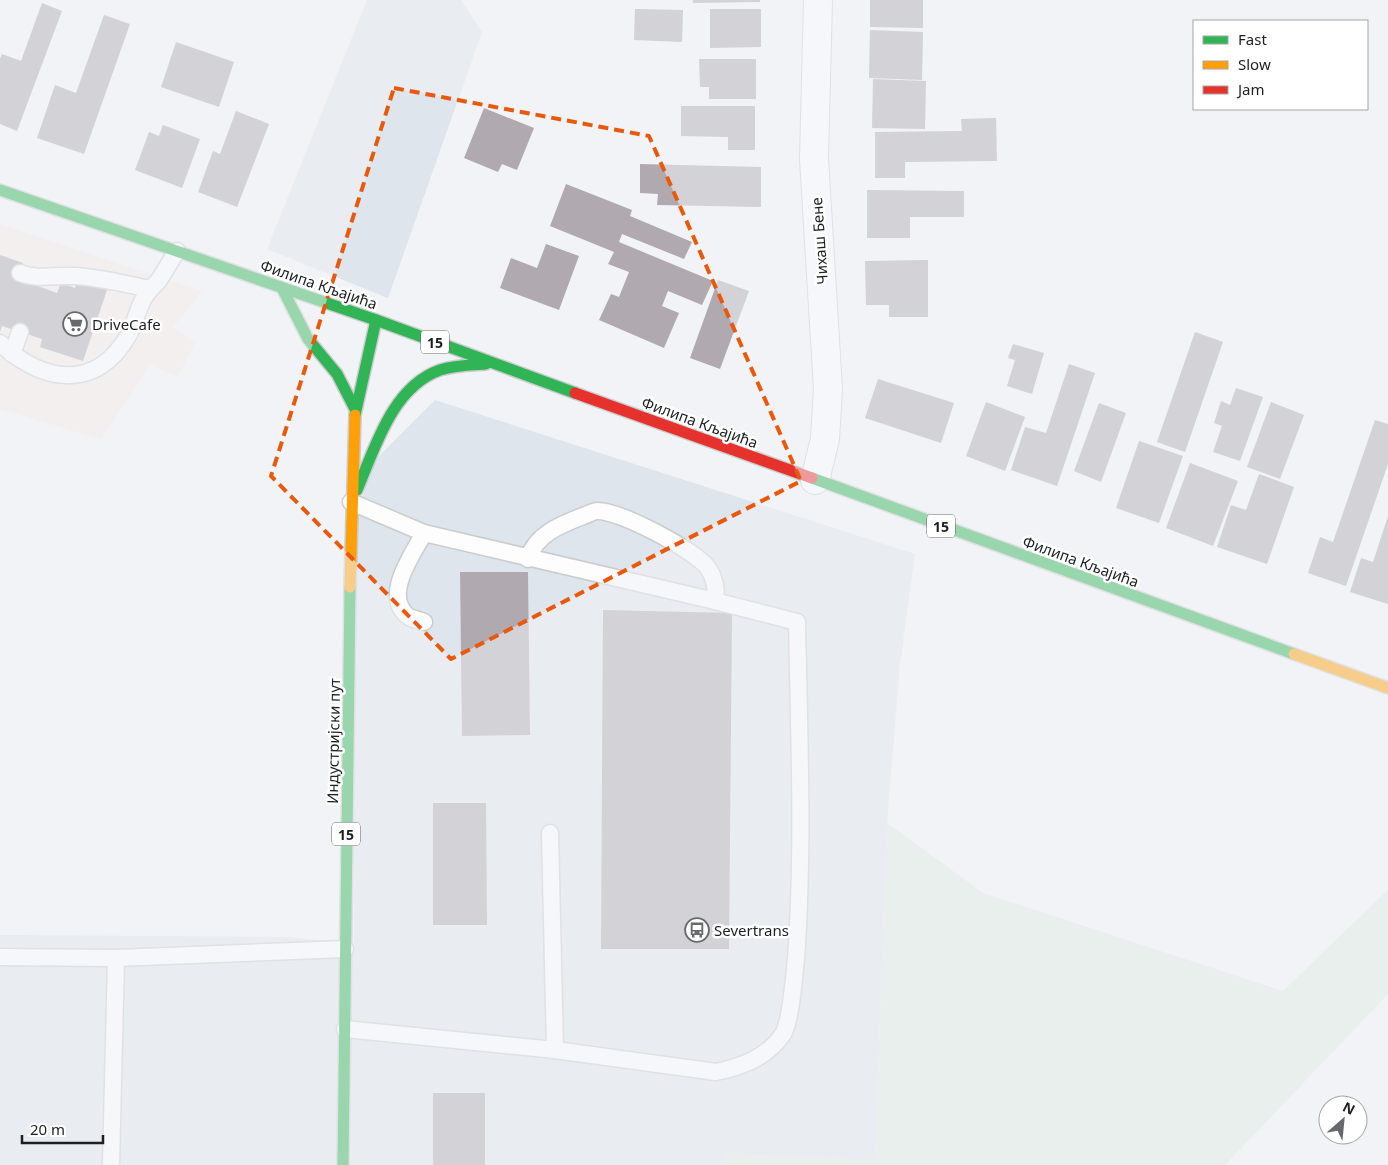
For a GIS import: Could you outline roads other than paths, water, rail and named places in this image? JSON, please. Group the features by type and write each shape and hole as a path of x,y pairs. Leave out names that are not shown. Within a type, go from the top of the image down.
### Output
{"main road":[{"name":"Филипа Кљајића","path":"0,190 376,320 1388,688"},
{"path":"282,288 308,339 337,374 355,409"},
{"name":"Индустријски пут","path":"343,1165 351,502 355,409 376,320"},
{"path":"351,502 394,410 403,396 416,383 433,373 454,366 495,363"}],"street":[{"name":"Чихаш Бене","path":"815,480 825,439 828,388 814,160 818,0"}],"lane":[{"path":"0,343 12,354 46,372 70,376 94,370 105,364 118,350 150,289 158,281 177,251"},
{"path":"20,273 37,282 73,276 103,279 150,289"},
{"path":"12,354 20,332"},
{"path":"345,1029 555,1050 716,1072 736,1068 764,1054 784,1033 794,987 801,892 798,622 424,533 351,502"},
{"path":"528,559 532,546 549,531 597,511 638,523 693,553 709,569 717,590 716,601"},
{"path":"424,533 398,582 398,602 409,616 424,622"},
{"path":"550,832 555,1050"},
{"path":"0,957 116,958 345,949"},
{"path":"111,1165 116,958"}],"place":[{"name":"DriveCafe","path":"75,324"},
{"name":"Severtrans","path":"697,930"}]}
